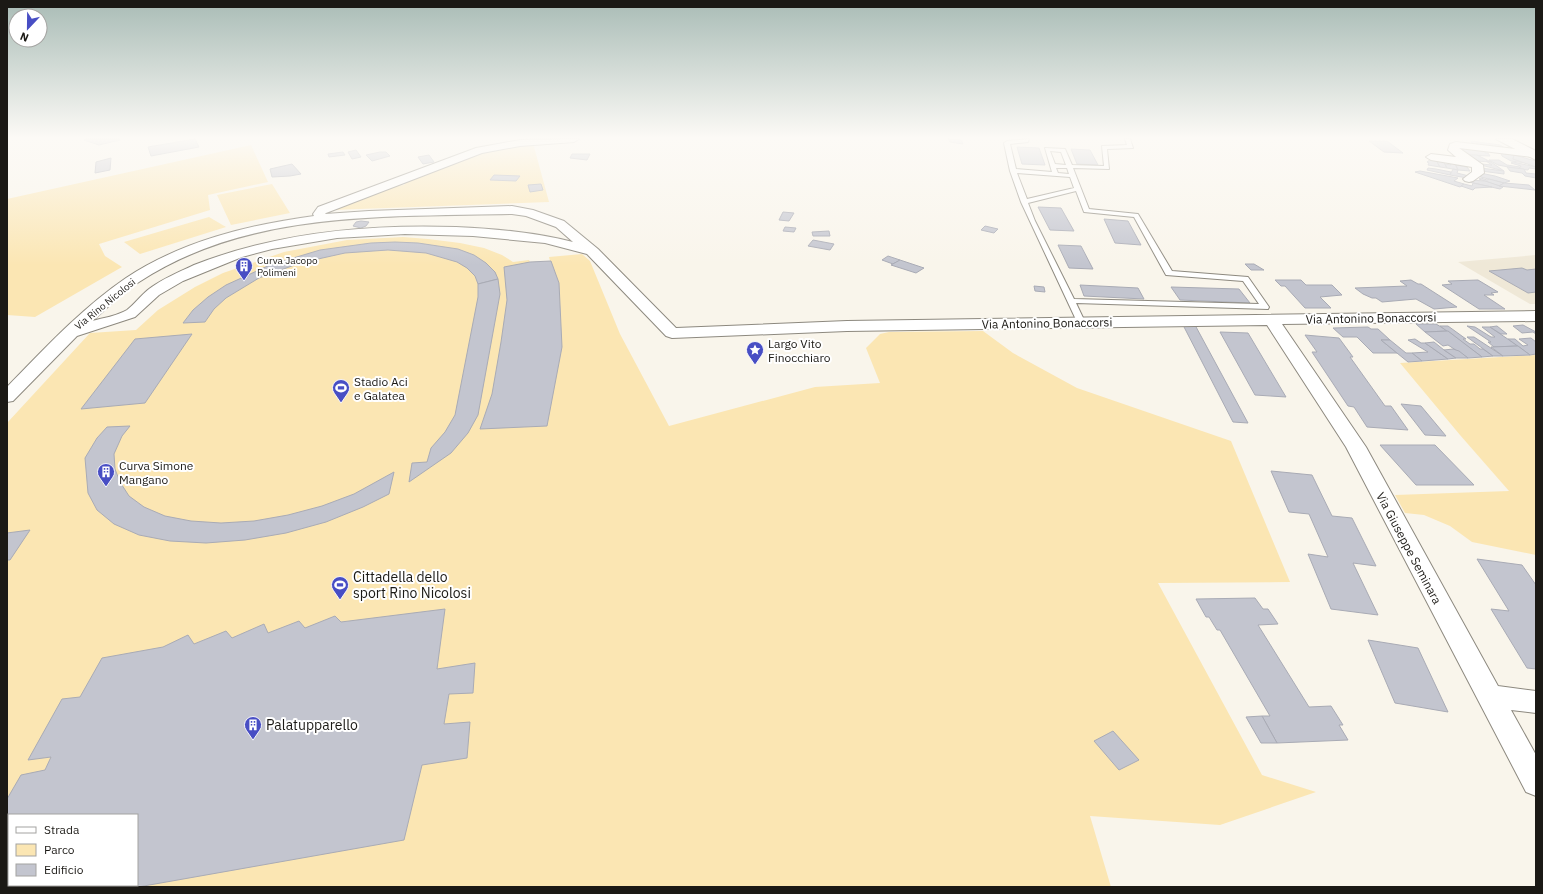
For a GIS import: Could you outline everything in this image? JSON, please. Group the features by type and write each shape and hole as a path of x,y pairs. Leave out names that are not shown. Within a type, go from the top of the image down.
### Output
{"street":[{"path":"315,218 322,210 399,181"},
{"name":"Via Antonino Bonaccorsi","path":"380,215 512,210 529,213 560,224 594,252 672,333 847,326 1536,316"},
{"path":"380,215 404,230"},
{"name":"Via Rino Nicolosi","path":"7,397 68,334 118,290 140,275 188,250 217,240 270,226 315,218 380,215"},
{"path":"68,334 131,313 153,293 174,279 235,255 289,242 314,234 349,216"},
{"path":"289,242 351,233 404,230 509,234 567,243 594,252"},
{"path":"140,275 174,279"},
{"name":"Via Giuseppe Seminara","path":"1271,319 1356,447 1488,696 1536,783"},
{"path":"1488,696 1536,702"}],"lane":[{"path":"1016,181 1032,221 1081,322"},
{"path":"1072,301 1265,307 1246,279 1169,273 1136,215 1086,211 1075,181"},
{"path":"1024,202 1078,189"}],"shaded area":[{"path":"1536,255 1536,304 1530,304 1458,262"}],"green space":[{"path":"90,181 267,181 268,182 208,195 210,210 99,244 105,256 122,267 35,317 7,315 7,199"},
{"path":"406,181 543,181 549,202 332,210 388,187 404,185"},
{"path":"272,184 290,213 231,225 217,195"},
{"path":"209,217 226,227 140,254 124,242"},
{"path":"403,237 460,243 484,248 502,255 513,262 529,260 530,262 550,261 549,257 582,254 590,261 620,334 669,426 815,387 880,383 866,348 880,334 889,332 983,331 1013,353 1077,388 1231,441 1290,582 1158,583 1262,775 1316,792 1220,825 1090,816 1111,887 7,887 7,423 90,333 136,330 158,310 195,287 223,273 284,252 347,240"},
{"path":"1536,355 1536,555 1472,542 1450,526 1424,515 1405,513 1395,495 1509,491 1400,363"}],"building":[{"path":"1441,181 1454,181 1464,184 1460,187"},
{"path":"1470,181 1485,181 1503,187 1500,189 1469,182"},
{"path":"1484,181 1495,181 1504,183 1499,186"},
{"path":"1495,181 1510,181 1504,183"},
{"path":"1473,183 1492,187 1475,188 1473,190 1461,186 1464,184 1472,186"},
{"path":"1504,183 1529,185 1535,190 1499,186"},
{"path":"541,184 543,190 530,192 528,185"},
{"path":"1038,207 1061,208 1074,231 1050,230"},
{"path":"783,212 794,213 789,221 779,220"},
{"path":"1104,219 1128,221 1141,245 1115,243"},
{"path":"356,222 369,222 366,226 361,228 353,226"},
{"path":"985,226 998,229 994,233 981,230"},
{"path":"785,227 796,228 794,232 783,231"},
{"path":"829,231 830,236 813,236 812,232"},
{"path":"813,240 834,244 830,250 808,246"},
{"name":"Curva Jacopo Polimeni","path":"371,243 418,243 458,249 474,255 486,263 495,272 498,279 478,284 475,276 467,268 457,262 426,253 388,250 345,253 300,263 259,278 226,298 214,309 205,322 183,323 193,310 208,297 226,285 270,265 320,250"},
{"path":"1058,245 1081,246 1093,269 1069,268"},
{"path":"888,256 900,260 893,264 882,260"},
{"path":"900,260 924,268 916,273 891,265"},
{"path":"551,261 559,283 562,347 547,426 480,429 492,394 501,342 507,300 504,267 530,262"},
{"path":"1245,264 1254,264 1264,270 1251,270"},
{"path":"1522,268 1527,270 1536,269 1536,292 1528,293 1489,271"},
{"path":"498,279 500,294 478,415 468,433 451,453 409,482 412,463 427,462 431,448 445,432 455,415 478,297 478,284"},
{"path":"1275,280 1301,280 1306,285 1332,285 1342,295 1320,297 1331,308 1305,308 1285,286 1281,286"},
{"path":"1411,280 1421,284 1457,307 1434,309 1416,299 1382,302 1376,298 1363,294 1355,288 1407,286 1400,281"},
{"path":"1478,280 1498,292 1491,293 1494,295 1484,295 1505,309 1479,309 1442,285 1452,284 1448,281"},
{"path":"1080,285 1138,288 1144,299 1084,296"},
{"path":"1034,286 1044,287 1045,292 1035,291"},
{"path":"1171,287 1239,289 1250,303 1180,300"},
{"path":"1416,324 1436,324 1448,331 1425,332"},
{"path":"1183,325 1195,325 1248,423 1233,422"},
{"path":"1523,325 1536,332 1536,334 1533,332 1522,333 1513,326"},
{"path":"1440,326 1448,326 1466,339 1463,339 1470,344 1474,344 1493,356 1482,357"},
{"path":"1467,326 1475,327 1491,337 1495,337 1482,327 1490,327 1518,346 1494,347 1488,342 1491,342"},
{"path":"1497,326 1507,334 1501,334 1490,327"},
{"path":"1368,327 1371,329 1378,329 1390,340 1381,340 1397,353 1373,353 1357,337 1343,337 1333,328"},
{"path":"1448,331 1482,357 1468,358 1448,345 1443,346 1425,332"},
{"path":"1220,332 1248,333 1286,397 1255,395"},
{"path":"192,334 145,403 81,409 135,339"},
{"path":"1305,335 1339,338 1353,357 1350,357 1385,406 1391,406 1408,430 1367,427 1354,407 1348,406 1312,352 1317,352"},
{"path":"1467,337 1474,337 1503,356 1493,356"},
{"path":"1531,338 1536,342 1536,354 1530,355 1508,339 1515,339 1523,346 1528,345 1519,339"},
{"path":"1415,339 1421,343 1425,343 1448,359 1422,361 1412,353 1428,352 1408,340"},
{"path":"1381,340 1390,340 1406,353 1412,353 1422,361 1408,362"},
{"path":"1434,342 1456,358 1448,359 1425,343"},
{"path":"1518,346 1530,355 1503,356 1491,347"},
{"path":"1453,349 1459,351 1468,358 1456,358 1444,350"},
{"path":"1401,404 1421,406 1446,436 1425,435"},
{"name":"Curva Simone Mangano","path":"130,426 122,436 114,454 115,469 120,482 129,496 144,507 165,516 191,521 221,523 254,521 288,515 322,506 354,494 394,472 389,494 363,507 326,522 286,533 245,540 206,543 170,541 139,535 114,524 97,510 88,493 85,458 97,438 107,427"},
{"path":"1380,445 1435,445 1474,485 1416,485"},
{"path":"1271,471 1312,475 1332,516 1352,518 1376,566 1353,563 1378,615 1331,609 1308,554 1328,557 1309,514 1289,512"},
{"path":"30,530 10,560 7,560 7,533"},
{"path":"1477,559 1522,565 1536,585 1536,669 1527,668 1491,609 1509,611"},
{"path":"1255,598 1263,609 1268,609 1278,624 1258,625 1309,707 1331,706 1343,725 1339,725 1348,740 1277,743 1262,716 1270,716 1220,630 1217,630 1209,617 1206,617 1196,599"},
{"name":"Palatupparello","path":"445,609 437,669 475,663 473,693 449,694 444,724 470,722 467,758 422,765 404,840 138,887 7,887 7,799 21,775 45,770 51,757 28,760 62,699 80,697 102,658 163,647 188,635 194,644 226,631 232,638 264,624 268,633 299,621 305,628 335,616 341,622"},
{"path":"1368,640 1418,648 1448,712 1395,703"},
{"path":"1262,716 1277,743 1261,743 1246,717"},
{"path":"1113,731 1139,760 1119,770 1094,741"}],"place":[{"name":"Curva Jacopo Polimeni","path":"244,281"},
{"name":"Largo Vito Finocchiaro","path":"755,365"},
{"name":"Stadio Aci e Galatea","path":"341,403"},
{"name":"Curva Simone Mangano","path":"106,487"},
{"name":"Cittadella dello sport Rino Nicolosi","path":"340,600"},
{"name":"Palatupparello","path":"253,740"}]}
